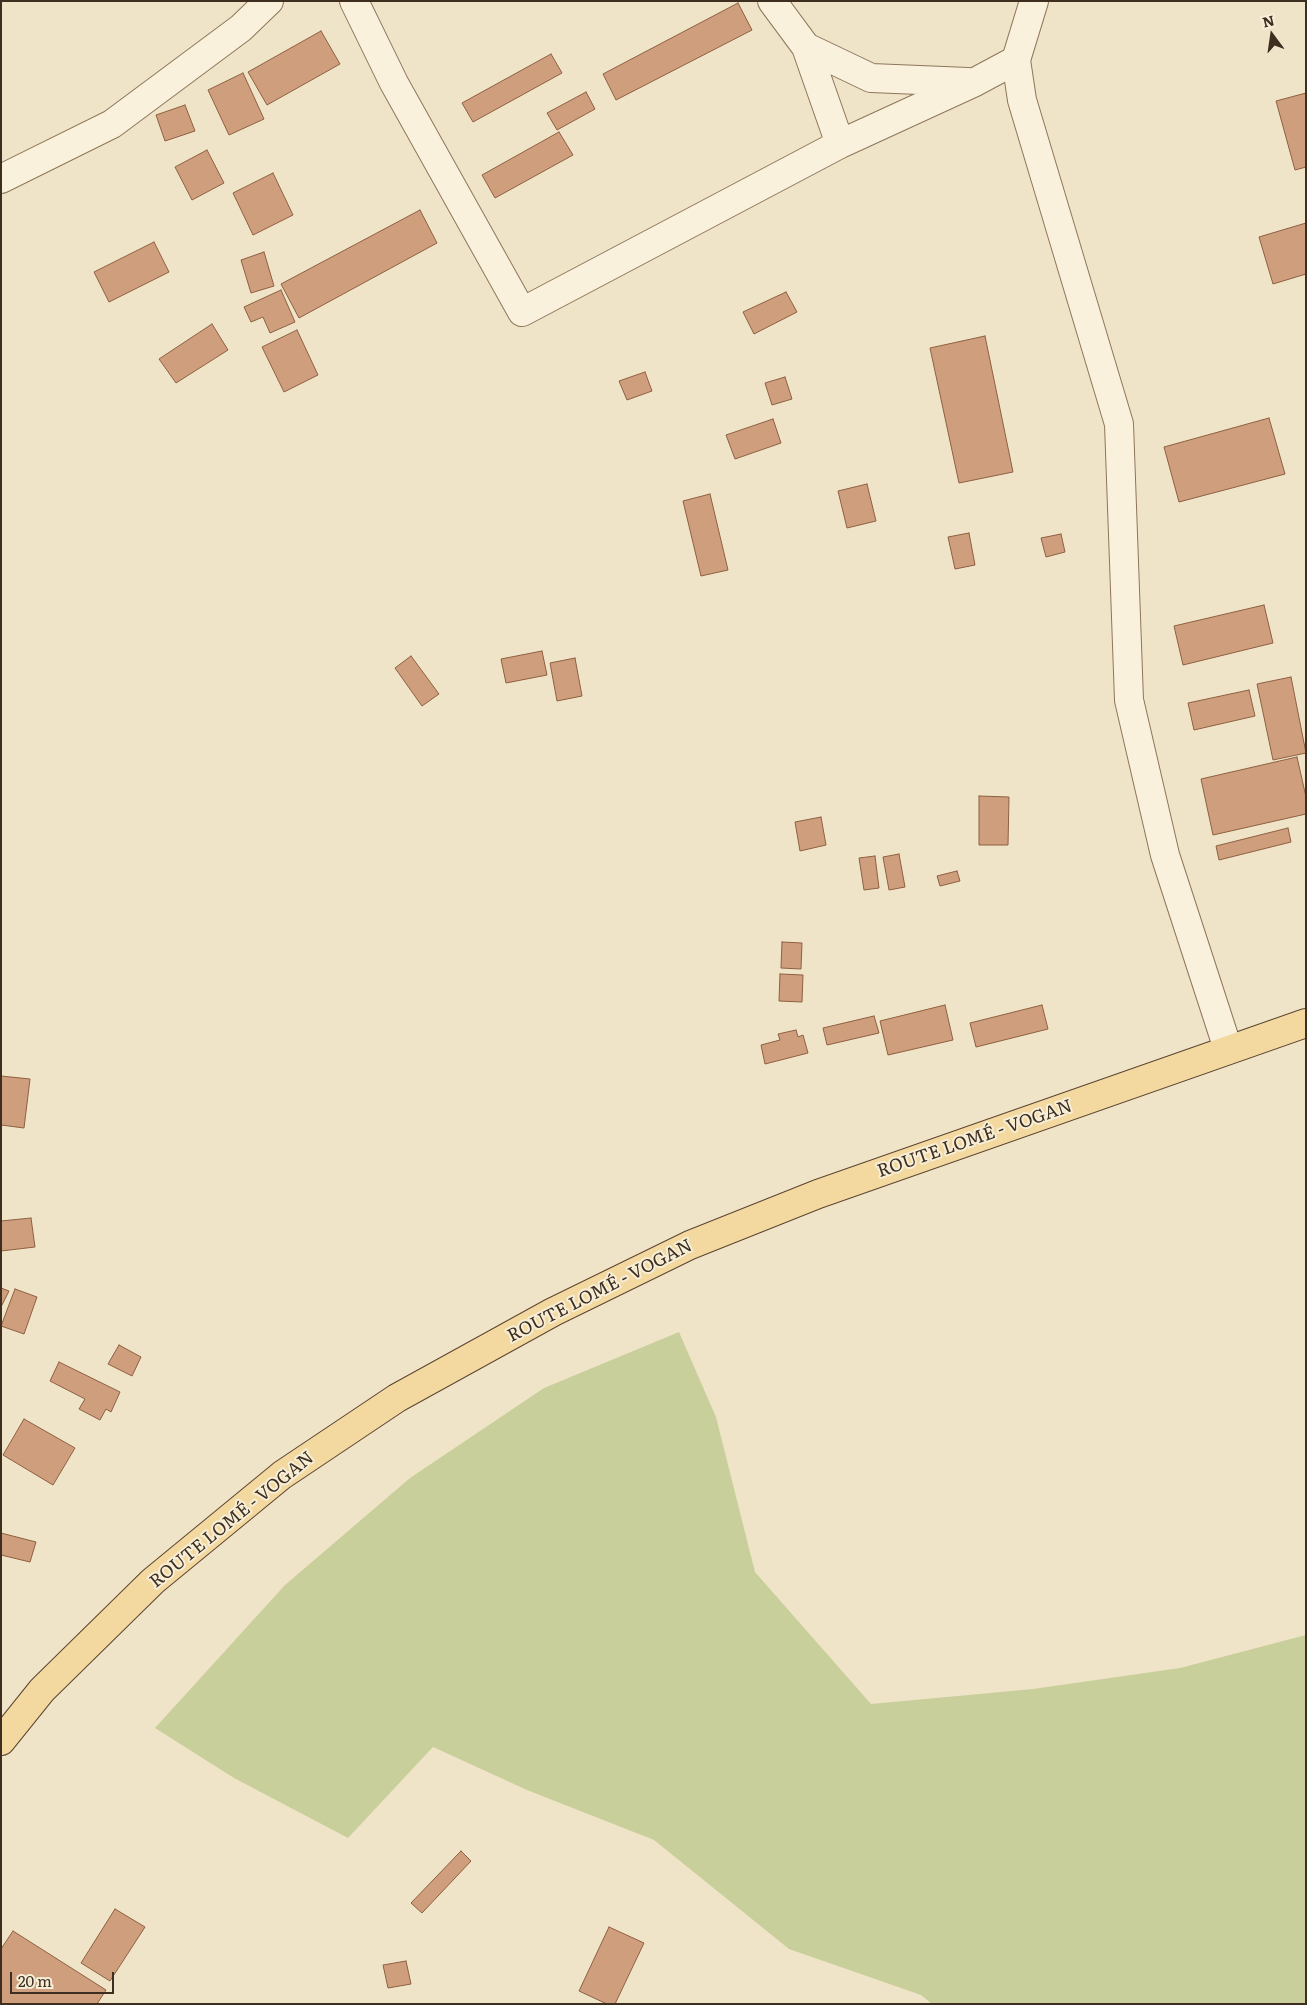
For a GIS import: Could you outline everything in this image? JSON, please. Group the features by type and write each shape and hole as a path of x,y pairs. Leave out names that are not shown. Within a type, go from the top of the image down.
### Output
{"main road":[{"name":"ROUTE LOMÉ - VOGAN","path":"1,1741 42,1690 153,1581 282,1475 397,1398 553,1312 690,1245 818,1194 1306,1023"}],"street":[{"path":"1,179 112,124 241,28 269,1"},
{"path":"354,1 394,83 522,312 840,144 975,82 1016,60"},
{"path":"772,1 806,48 840,144"},
{"path":"1034,1 1016,60 1022,100 1119,424 1129,700 1165,855 1228,1050"},
{"path":"806,48 870,78 975,82"}],"green space":[{"path":"679,1332 716,1417 755,1572 871,1704 1033,1689 1180,1668 1306,1635 1306,2004 932,2004 921,1995 789,1949 654,1840 527,1790 433,1747 348,1838 234,1778 155,1728 285,1585 410,1478 544,1388"}],"building":[{"path":"738,3 752,30 616,100 603,74"},
{"path":"321,31 340,64 267,105 248,72"},
{"path":"551,54 562,73 473,122 462,103"},
{"path":"243,73 264,119 229,135 208,90"},
{"path":"586,92 595,109 557,130 547,113"},
{"path":"1306,93 1306,167 1295,170 1276,101"},
{"path":"185,105 195,131 165,141 156,115"},
{"path":"559,132 573,155 495,198 482,175"},
{"path":"207,150 224,183 192,200 175,167"},
{"path":"273,173 293,215 253,235 233,193"},
{"path":"420,210 437,243 299,318 281,284"},
{"path":"1306,223 1306,274 1273,284 1259,237"},
{"path":"154,242 169,272 109,302 94,272"},
{"path":"264,252 274,286 251,293 241,260"},
{"path":"281,290 295,322 270,333 263,317 251,322 244,307"},
{"path":"786,292 797,312 754,334 743,312"},
{"path":"212,324 228,350 176,383 159,359"},
{"path":"297,330 318,375 284,392 262,347"},
{"path":"985,336 1013,472 959,483 930,348"},
{"path":"645,372 652,391 627,400 619,381"},
{"path":"785,377 792,399 772,405 765,383"},
{"path":"1269,418 1285,474 1179,502 1164,447"},
{"path":"773,419 781,443 735,459 726,435"},
{"path":"867,484 876,521 847,528 838,491"},
{"path":"710,494 728,570 701,576 683,501"},
{"path":"969,533 975,565 955,569 948,537"},
{"path":"1061,534 1065,552 1046,557 1041,538"},
{"path":"1264,605 1273,643 1183,665 1174,626"},
{"path":"542,651 547,675 506,683 501,659"},
{"path":"411,656 439,694 422,706 395,668"},
{"path":"575,658 582,696 557,701 550,663"},
{"path":"1291,677 1306,753 1273,760 1257,684"},
{"path":"1249,690 1255,716 1194,730 1188,703"},
{"path":"1297,757 1306,797 1306,814 1213,835 1201,779"},
{"path":"979,796 1009,797 1008,845 979,845"},
{"path":"821,817 826,845 800,851 795,822"},
{"path":"1288,828 1291,842 1219,860 1216,846"},
{"path":"899,854 905,887 889,890 883,857"},
{"path":"875,856 879,888 864,890 859,858"},
{"path":"957,871 960,881 940,886 937,876"},
{"path":"782,942 802,943 801,969 781,968"},
{"path":"780,974 803,975 802,1002 779,1001"},
{"path":"945,1005 953,1040 888,1055 880,1021"},
{"path":"1042,1005 1048,1029 976,1047 970,1023"},
{"path":"874,1016 879,1033 827,1045 823,1028"},
{"path":"796,1030 798,1037 803,1035 808,1053 765,1064 761,1045 780,1040 778,1034"},
{"path":"1,1076 30,1079 24,1128 1,1125"},
{"path":"31,1218 35,1247 1,1251 1,1221"},
{"path":"1,1288 9,1291 1,1307"},
{"path":"15,1289 37,1297 24,1334 1,1326"},
{"path":"119,1345 141,1357 132,1376 108,1364"},
{"path":"59,1362 120,1392 111,1412 106,1409 100,1420 79,1409 85,1399 50,1381"},
{"path":"24,1419 75,1448 53,1485 3,1455"},
{"path":"1,1533 36,1542 30,1562 1,1555"},
{"path":"461,1851 471,1861 422,1913 411,1903"},
{"path":"115,1909 145,1927 110,1981 81,1963"},
{"path":"609,1927 644,1943 615,2004 607,2004 579,1991"},
{"path":"13,1931 106,1990 97,2004 1,2004 1,1949"},
{"path":"406,1961 411,1984 388,1988 383,1965"}]}
